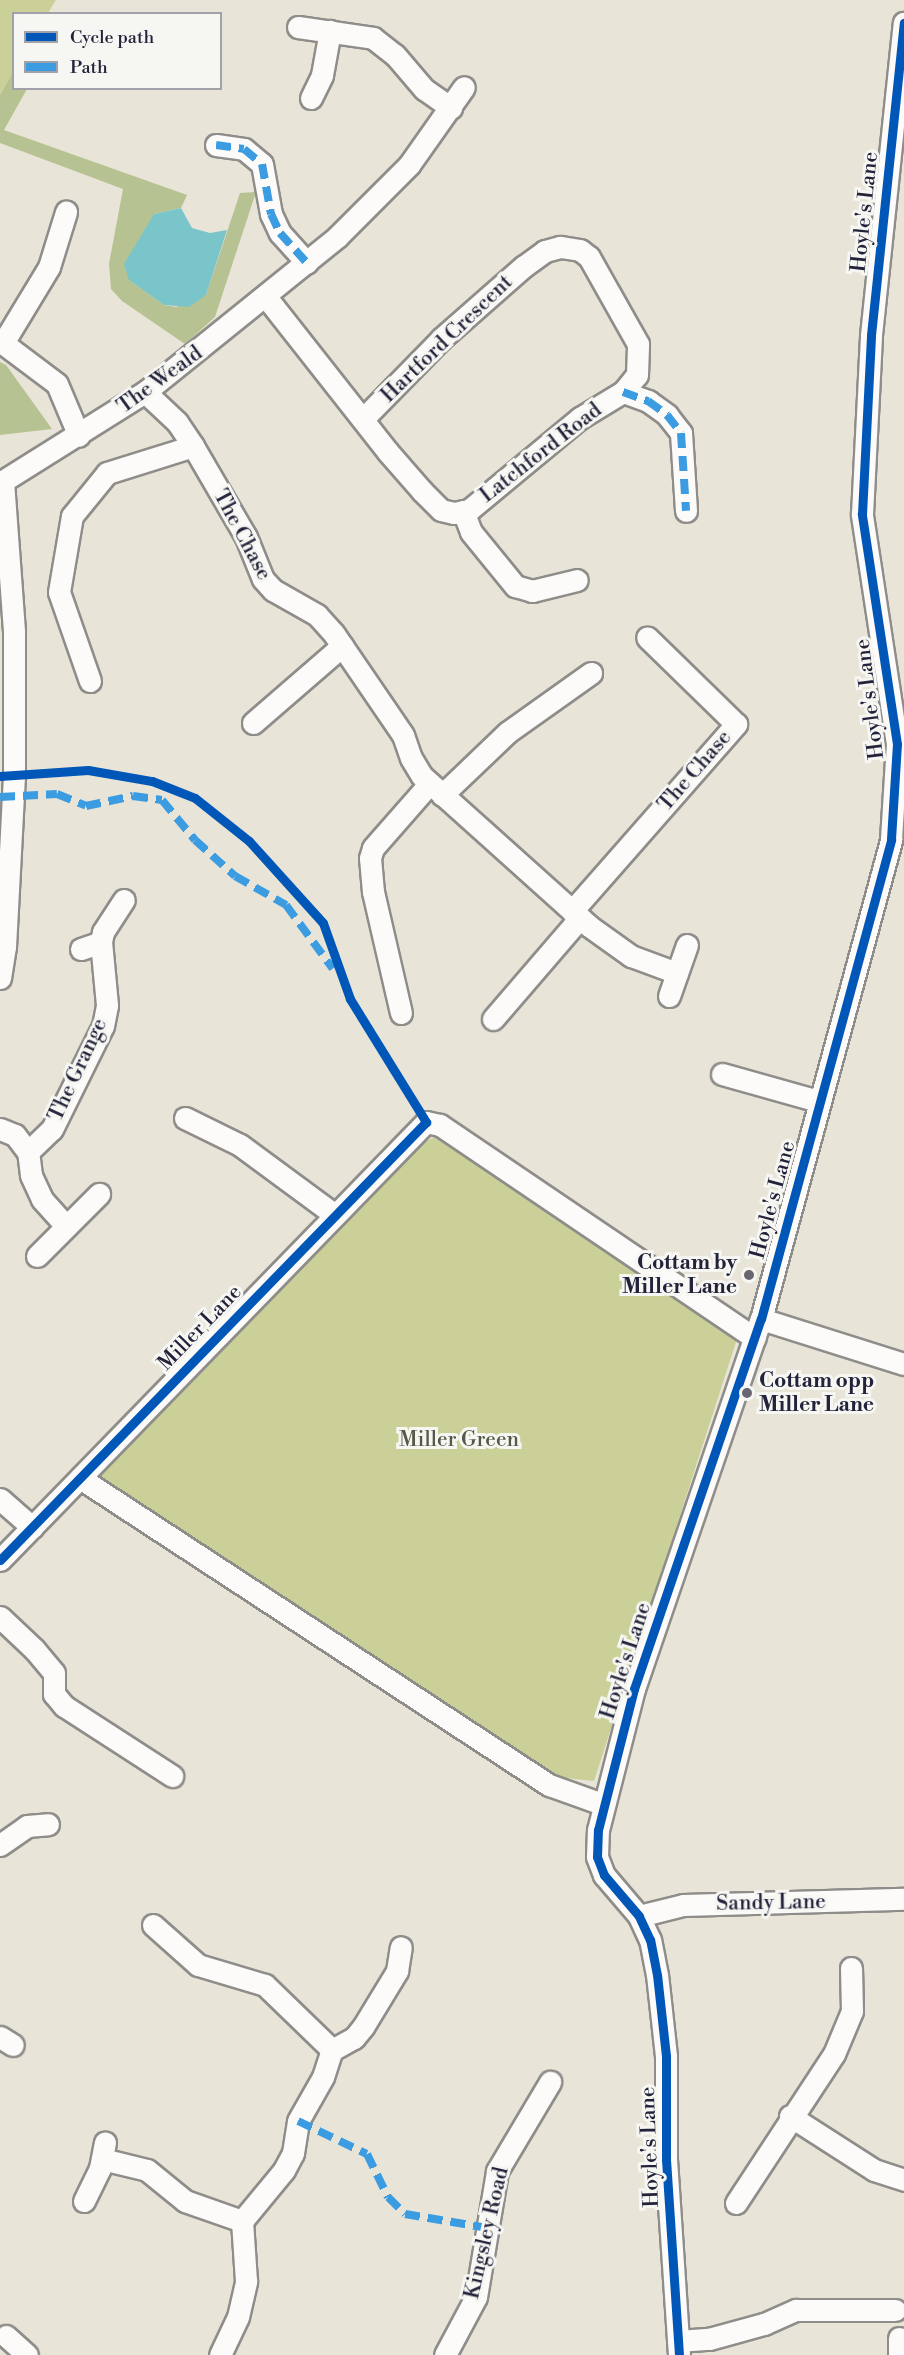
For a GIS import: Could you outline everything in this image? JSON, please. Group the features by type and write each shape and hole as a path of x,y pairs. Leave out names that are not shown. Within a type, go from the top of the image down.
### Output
{"street":[{"path":"298,27 374,38 383,44 424,89 451,108"},
{"path":"311,99 322,75 330,31"},
{"name":"Hoyle's Lane","path":"678,2348 666,2160 666,2056 657,1975 650,1940 639,1916 604,1875 597,1857 602,1803 634,1689 758,1329 818,1101 891,839 900,743 862,514 871,335 903,34"},
{"name":"The Weald","path":"1,481 80,436 145,393 307,263 384,194 451,108 464,87"},
{"path":"216,145 244,149 262,164 271,214 280,233 307,263"},
{"path":"66,212 49,267 2,342 57,384 80,436"},
{"name":"Hartford Crescent","path":"363,419 441,339 507,281 544,251 560,247 589,256 638,344 637,375 623,392"},
{"name":"Latchford Road","path":"266,297 363,419 441,510 463,511 491,494 580,418 623,392 657,408 681,434 686,511"},
{"name":"The Chase","path":"145,393 177,422 193,446 246,537 263,579 273,590 317,615 342,646 403,735 411,758 436,789 576,914 631,956 677,973"},
{"path":"90,681 58,592 72,516 107,473 193,446"},
{"path":"0,978 14,776 1,481"},
{"path":"463,511 471,532 515,586 532,591 577,580"},
{"name":"The Chase","path":"493,1019 576,914 736,724 646,637"},
{"path":"253,723 342,646"},
{"path":"401,1013 373,892 370,858 373,848 436,789 508,732 591,673"},
{"name":"The Grange","path":"28,1152 52,1129 70,1084 103,1026 107,1005 103,932 123,900"},
{"path":"81,949 102,942"},
{"path":"669,996 687,945"},
{"path":"722,1074 818,1101"},
{"path":"185,1118 240,1145 335,1215"},
{"name":"Miller Lane","path":"0,1560 426,1122 440,1125 758,1329"},
{"path":"0,1129 15,1135 28,1152 31,1175 42,1199 66,1226"},
{"path":"37,1256 99,1194"},
{"path":"758,1329 904,1364"},
{"path":"80,1478 540,1779 602,1803"},
{"path":"0,1499 32,1527"},
{"path":"0,1617 34,1648 54,1673 54,1694 64,1706 172,1776"},
{"path":"0,1845 27,1826 48,1824"},
{"name":"Sandy Lane","path":"639,1916 683,1905 904,1899"},
{"path":"153,1925 198,1965 265,1985 332,2050"},
{"path":"220,2355 238,2317 246,2281 242,2221 275,2184 293,2153 298,2121 323,2077 332,2050 358,2033 397,1971 401,1947"},
{"path":"736,2202 790,2116 834,2054 852,2011 851,1968"},
{"name":"Kingsley Road","path":"445,2355 476,2297 497,2171 550,2082"},
{"path":"790,2116 874,2170 904,2180"},
{"path":"84,2201 104,2150 147,2170 185,2201 242,2221"},
{"path":"678,2348 796,2310 895,2310"},
{"path":"6,2336 27,2355"}],"green space":[{"path":"0,0 56,0 49,12 12,12 12,74 0,95"},
{"path":"12,74 12,90 26,90 4,130 187,195 181,208 154,214 129,280 164,305 176,307 206,295 240,193 256,192 215,317 185,344 122,301 111,289 109,264 123,189 0,143 0,95"},
{"path":"0,362 6,365 52,429 0,435"},
{"name":"Miller Green","path":"436,1136 737,1339 594,1781 547,1776 99,1478 418,1146"}],"water":[{"path":"181,208 192,228 210,233 227,230 206,295 189,307 164,305 129,280 124,264 154,214"}],"marked path":[{"path":"216,145 244,149 262,164 271,214 280,233 307,263"},
{"path":"623,392 648,401 667,415 681,433 686,511"},
{"path":"0,797 57,794 86,806 133,796 162,800 195,840 235,876 286,905 333,969"},
{"path":"298,2121 367,2154 388,2197 405,2214 488,2228"}],"cycle path":[{"path":"679,2355 666,2160 666,2056 657,1975 650,1940 639,1916 604,1875 597,1857 598,1830 634,1689 761,1319 891,839 897,744 862,514 871,335 904,23"},
{"path":"0,776 88,770 152,781 195,798 249,841 323,923 350,999 426,1122 0,1560"}],"place":[{"name":"Cottam by Miller Lane","path":"749,1275"},
{"name":"Cottam opp Miller Lane","path":"747,1393"}]}
